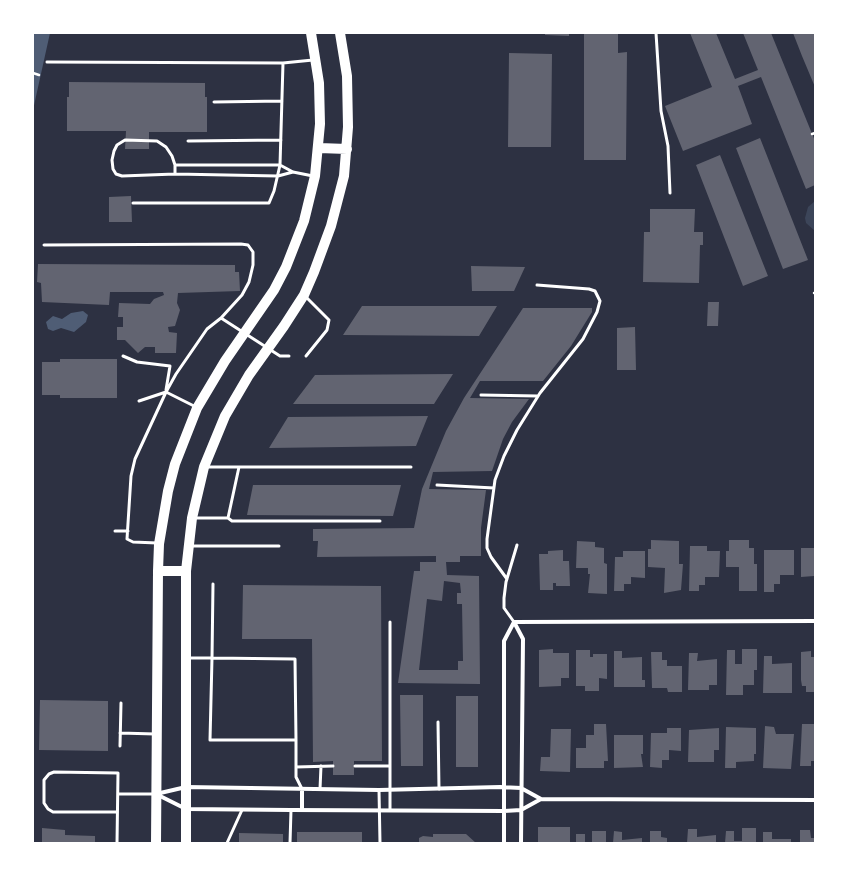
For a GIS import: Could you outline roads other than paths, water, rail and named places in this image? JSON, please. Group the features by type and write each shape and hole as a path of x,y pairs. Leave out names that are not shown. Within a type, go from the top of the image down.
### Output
{"main road":[{"path":"156,843 158,571 159,544 168,491 175,464 197,408 225,361 274,290 286,267 304,221 315,176 319,148 320,104 317,59 311,33"},
{"path":"186,843 186,571 187,546 192,518 204,467 214,439 236,396 304,295 333,219 344,176 347,149 348,99 340,33"},
{"path":"319,148 347,149"},
{"path":"158,571 186,571"}],"street":[{"path":"514,622 815,621"},
{"path":"504,843 504,640 514,622"},
{"path":"514,622 523,639 521,843"},
{"path":"156,794 186,787 379,790 521,788 541,799 815,800"},
{"path":"302,789 302,810"},
{"path":"156,794 186,809 242,810 380,809 504,811 521,810 541,799"}],"lane":[{"path":"656,33 661,111 668,146 670,193"},
{"path":"47,62 283,63 317,59"},
{"path":"133,203 269,203 272,200 280,164 283,63"},
{"path":"214,102 282,101"},
{"path":"175,174 175,165 166,147 157,141 125,140 118,145 114,151 112,160 116,174 122,176 175,174 278,176 293,172"},
{"path":"188,141 281,140"},
{"path":"175,165 280,164 293,172 315,176"},
{"path":"44,245 241,244 248,245 253,252 253,265 249,282 242,295 221,318 207,329 176,374 166,392 136,459 131,476 128,531 129,541 159,544"},
{"path":"507,579 491,557 487,548 494,488 504,456 516,430 538,396 583,339 597,312 600,301 595,291 589,289 537,286"},
{"path":"304,295 328,320 328,330 306,356"},
{"path":"221,318 280,356 289,356"},
{"path":"123,356 138,362 170,366 166,392"},
{"path":"139,401 166,392 197,408"},
{"path":"481,395 538,396"},
{"path":"204,467 411,467"},
{"path":"228,518 240,467"},
{"path":"437,485 494,488"},
{"path":"192,518 228,518 232,521 380,521"},
{"path":"115,531 128,531"},
{"path":"514,622 504,608 507,579 517,545"},
{"path":"187,546 279,546"},
{"path":"214,584 210,740 296,740"},
{"path":"390,622 390,810"},
{"path":"186,658 295,659 296,777 302,789"},
{"path":"120,746 121,704"},
{"path":"438,722 439,788"},
{"path":"120,733 157,734"},
{"path":"296,766 333,766"},
{"path":"320,789 321,766"},
{"path":"355,766 390,766"},
{"path":"117,843 118,812 118,773 54,772 49,774 44,780 44,803 48,809 53,812 118,812"},
{"path":"379,790 380,843"},
{"path":"118,794 156,794"},
{"path":"227,843 242,810"},
{"path":"290,843 291,810"}]}
